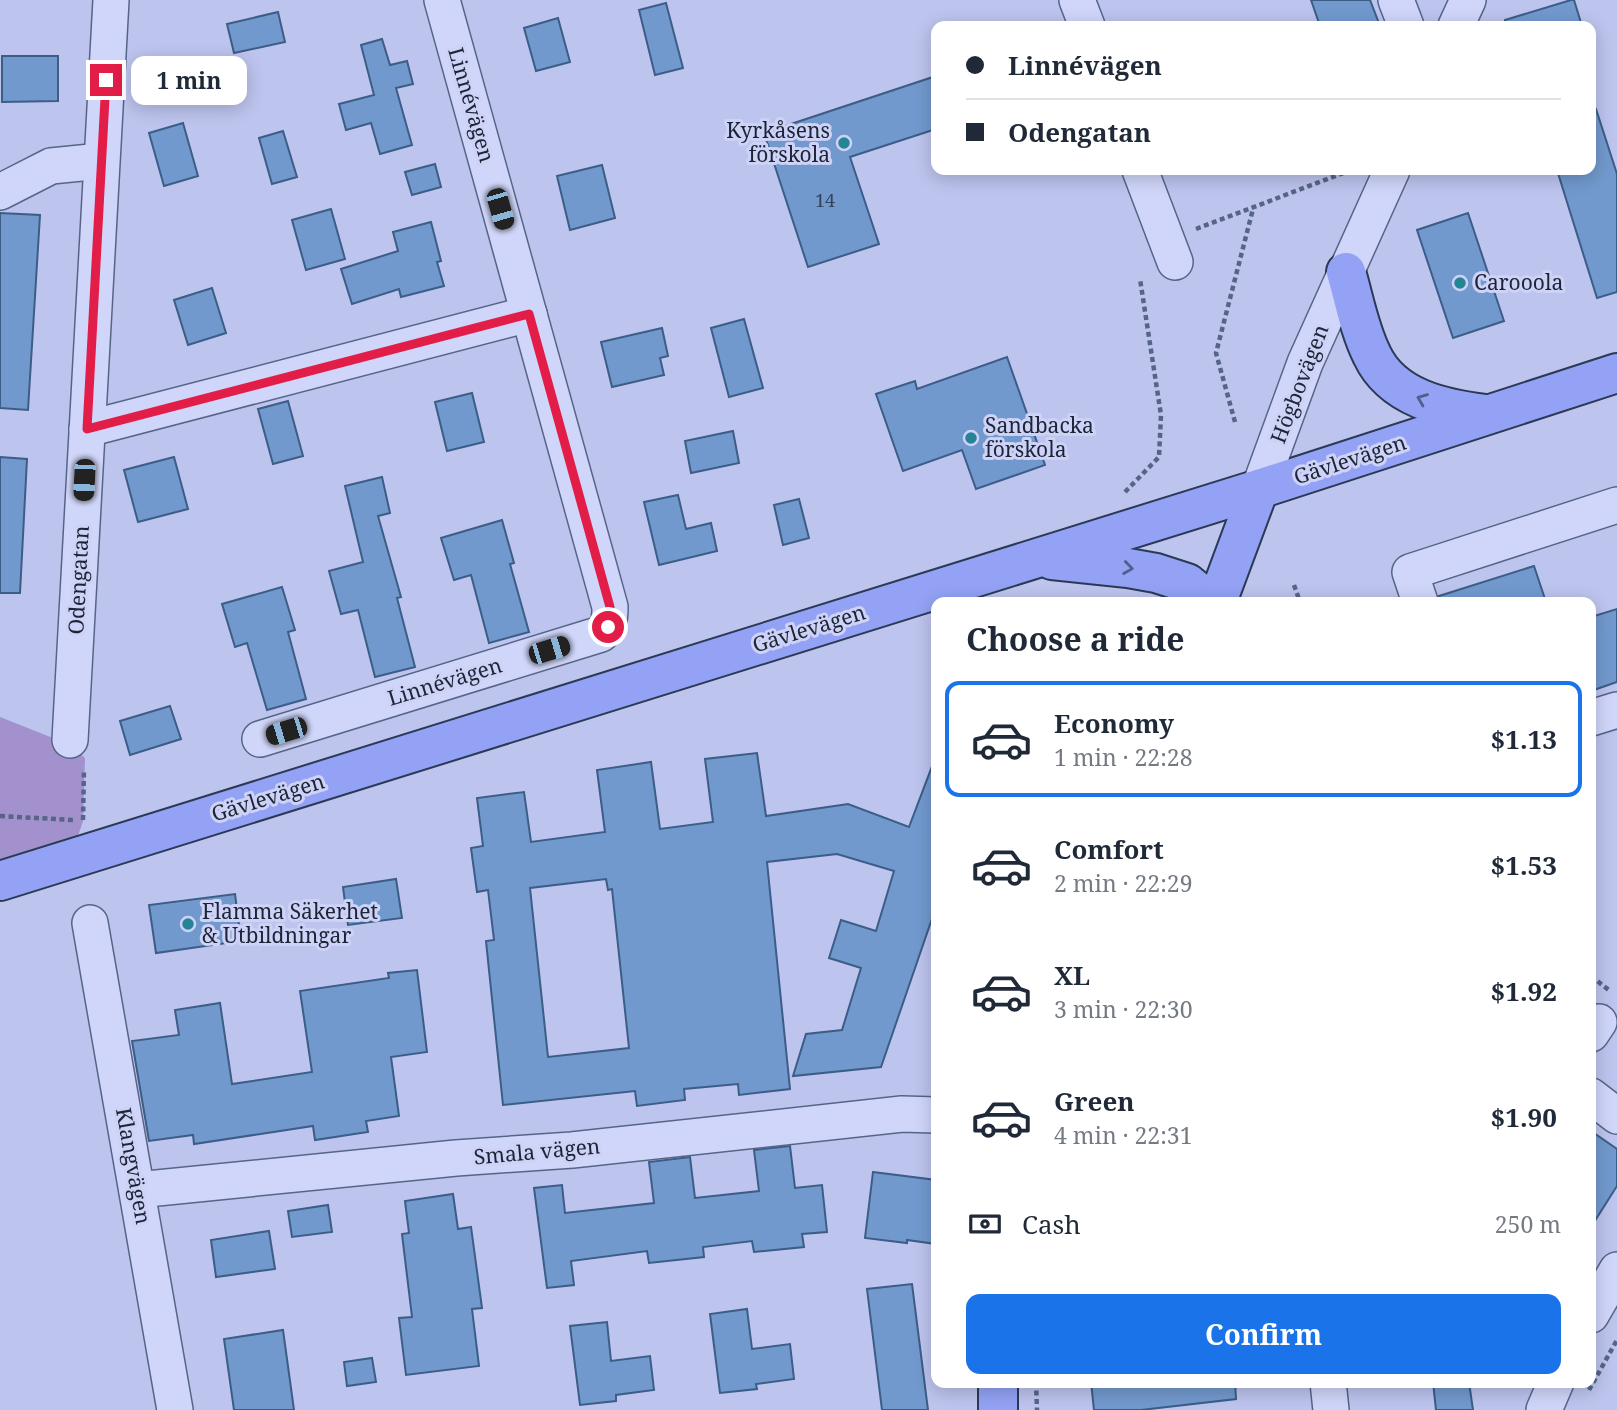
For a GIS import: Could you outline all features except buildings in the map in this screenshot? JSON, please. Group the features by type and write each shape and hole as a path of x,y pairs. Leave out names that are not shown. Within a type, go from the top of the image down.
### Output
{"main road":[{"path":"1346,272 1372,355 1384,374 1401,390 1425,400 1452,410 1488,415"},
{"name":"Gävlevägen","path":"0,881 1259,489 1617,373"},
{"name":"Högbovägen","path":"1219,597 1259,489"},
{"path":"1036,559 1156,573 1187,583 1204,597"},
{"path":"998,1388 998,1410"}],"street":[{"name":"Odengatan","path":"70,740 111,0"},
{"name":"Linnévägen","path":"260,739 601,634 608,627 610,607 442,0"},
{"path":"1077,0 1085,21"},
{"path":"1396,0 1404,21"},
{"path":"1458,21 1468,0"},
{"path":"0,192 51,166 101,161"},
{"path":"1142,175 1170,249"},
{"name":"Högbovägen","path":"1259,489 1305,363 1390,175"},
{"path":"87,429 529,314"},
{"path":"1418,597 1410,572 1617,505"},
{"path":"1596,716 1617,710"},
{"name":"Klangvägen","path":"90,923 176,1410"},
{"path":"1596,1100 1617,1116"},
{"name":"Smala vägen","path":"137,1190 456,1158 572,1150 902,1114 931,1115"},
{"path":"1596,1306 1617,1270"},
{"path":"1329,1388 1331,1410"},
{"path":"1544,1410 1571,1390"}],"path":[{"path":"1170,249 1194,230 1338,175"},
{"path":"1235,422 1216,353 1253,209"},
{"path":"1114,497 1126,492 1159,457 1161,415 1140,279"},
{"path":"1294,585 1298,597"},
{"path":"70,740 85,758 83,821"},
{"path":"1596,995 1602,1017"},
{"path":"1596,1363 1617,1340"},
{"path":"1036,1388 1037,1410"}],"shaded area":[{"path":"0,717 68,744 85,758 83,821 70,860 0,881"}],"place":[{"name":"Kyrkåsens förskola","path":"844,143"},
{"name":"Carooola","path":"1460,283"},
{"name":"Sandbacka förskola","path":"971,438"},
{"name":"Flamma Säkerhet & Utbildningar","path":"188,924"}],"route":[{"path":"106,80 87,429 529,314 610,607 608,627"}]}
